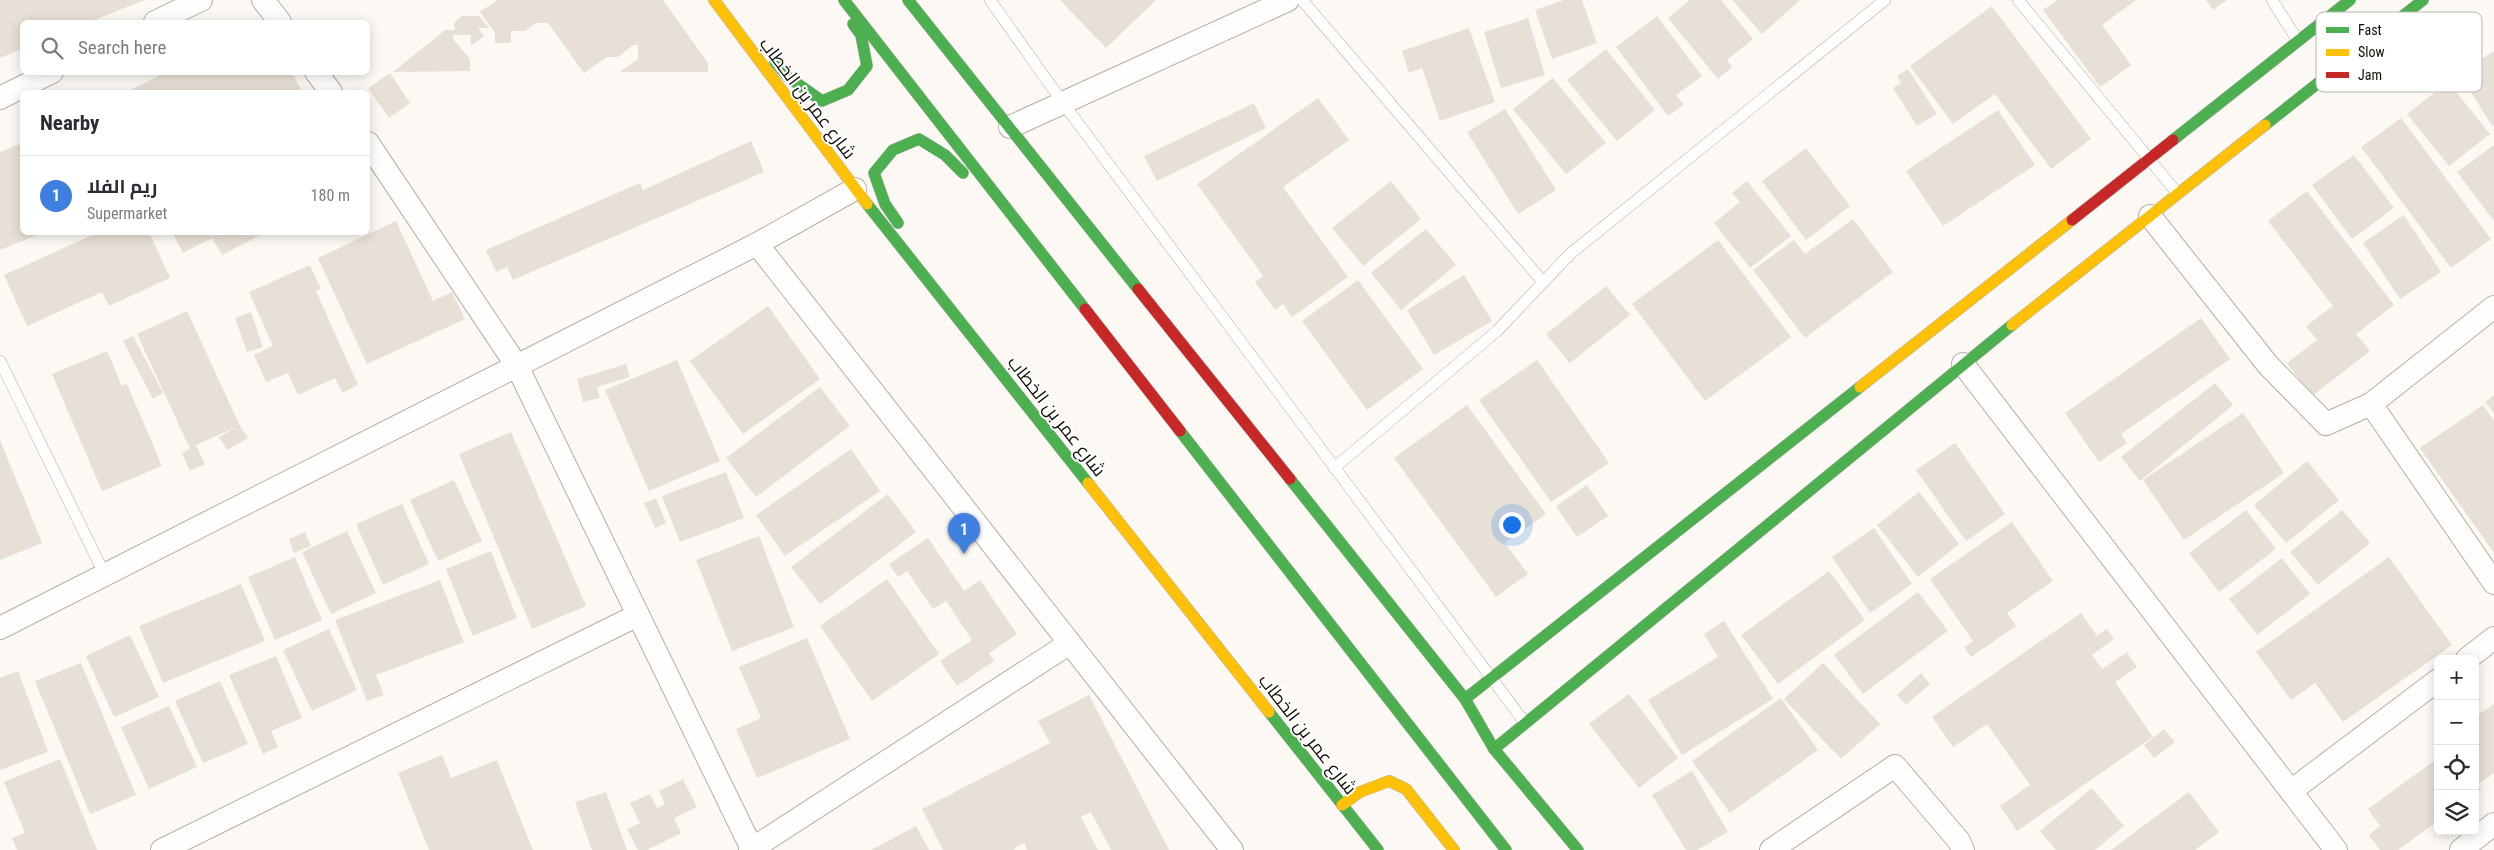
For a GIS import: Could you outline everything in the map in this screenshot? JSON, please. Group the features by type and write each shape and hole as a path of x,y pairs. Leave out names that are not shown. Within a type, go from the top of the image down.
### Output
{"street":[{"path":"159,20 201,0"},
{"path":"263,0 278,20"},
{"path":"716,0 788,76 822,101 848,90 867,66 861,35 836,0"},
{"name":"شارع عمر بن الخطاب","path":"716,0 854,189 1378,850"},
{"path":"844,0 1506,850"},
{"path":"908,0 1465,699 1494,749 1578,850"},
{"path":"1010,127 1288,0"},
{"path":"2335,12 2350,0"},
{"path":"2408,12 2423,0"},
{"path":"1465,699 2316,27"},
{"path":"0,98 46,75"},
{"path":"318,75 330,90"},
{"path":"1494,749 1963,364 2316,85"},
{"path":"970,334 885,204 874,174 893,150 919,139 945,154 1042,255"},
{"path":"370,146 516,366 751,850 1070,643"},
{"path":"0,628 756,244 854,189"},
{"path":"2150,216 2268,365 2326,424 2371,404 2494,307"},
{"path":"756,244 1232,850"},
{"path":"1963,364 2336,850"},
{"path":"2371,404 2494,583"},
{"path":"162,850 638,615"},
{"path":"2472,655 2494,638"},
{"path":"2291,791 2434,683"},
{"path":"1771,850 1895,766 1959,842 1963,850"},
{"path":"1342,805 1360,792 1389,781 1406,789 1454,850"},
{"path":"2461,850 2494,824"}],"lane":[{"path":"990,0 1063,103 1525,723"},
{"path":"1302,0 1543,282"},
{"path":"1334,468 1497,331 1570,254 1885,0"},
{"path":"2018,0 2178,194"},
{"path":"2272,0 2298,41"},
{"path":"0,361 105,574"}],"building":[{"path":"0,0 145,0 94,20 20,20 20,50 0,58"},
{"path":"497,0 663,0 708,63 708,72 620,72 638,59 638,45 633,45 618,57 607,57 584,73 548,23 536,23 525,31 511,31 511,43 495,43 495,33 480,12"},
{"path":"1060,0 1156,0 1106,48"},
{"path":"1564,0 1582,0 1597,43 1552,59 1535,10"},
{"path":"1690,0 1721,0 1753,39 1727,60 1732,67 1718,79 1668,18"},
{"path":"1732,0 1798,0 1799,1 1762,34"},
{"path":"2057,0 2136,0 2102,25 2131,65 2100,87 2043,10"},
{"path":"2206,0 2227,0 2213,10"},
{"path":"1992,6 2091,139 2051,169 1995,94 1953,124 1910,66"},
{"path":"462,16 479,16 489,28 478,28 484,36 471,46 471,35 453,35 453,39 470,59 470,71 393,72 445,30 455,30 454,23"},
{"path":"1657,16 1702,76 1676,95 1684,104 1668,116 1616,47"},
{"path":"1528,18 1545,75 1501,88 1484,32"},
{"path":"1469,28 1495,102 1440,121 1422,68 1409,73 1402,51"},
{"path":"1606,49 1655,110 1617,141 1567,80"},
{"path":"2494,51 2494,125 2492,126 2471,92 2482,92 2482,59"},
{"path":"1908,69 1937,114 1917,126 1893,88 1901,83 1897,76"},
{"path":"390,73 410,103 389,118 368,88"},
{"path":"160,75 294,75 301,90 131,90"},
{"path":"1553,78 1606,143 1566,174 1513,109"},
{"path":"2435,92 2456,92 2490,134 2449,166 2407,114"},
{"path":"1318,98 1349,140 1283,187 1348,277 1292,317 1283,304 1275,310 1255,282 1263,276 1197,184"},
{"path":"1254,103 1266,128 1157,181 1144,156"},
{"path":"1505,109 1556,190 1518,214 1467,132"},
{"path":"1998,110 2035,165 1943,226 1906,171"},
{"path":"2401,118 2491,239 2451,268 2361,147"},
{"path":"751,141 764,172 513,280 507,267 496,272 486,250 640,183 643,190"},
{"path":"20,144 20,235 37,235 0,250 0,152"},
{"path":"2494,145 2494,221 2457,172"},
{"path":"1806,148 1850,206 1806,240 1762,181"},
{"path":"2354,155 2394,208 2352,239 2312,185"},
{"path":"1391,181 1421,219 1363,266 1332,228"},
{"path":"1747,181 1791,236 1750,268 1714,223 1740,202 1732,193"},
{"path":"2307,191 2394,305 2356,334 2370,351 2312,396 2287,363 2317,340 2306,326 2333,306 2268,221"},
{"path":"2404,215 2441,272 2400,299 2363,243"},
{"path":"1853,219 1893,272 1805,338 1753,270 1794,240 1805,254"},
{"path":"396,221 433,301 452,292 465,319 367,364 318,258 370,235"},
{"path":"1426,229 1456,265 1401,310 1371,273"},
{"path":"92,235 150,235 170,278 109,306 102,292 27,326 4,275"},
{"path":"174,235 260,235 222,255 212,238 183,253"},
{"path":"1718,240 1791,337 1705,401 1632,304"},
{"path":"310,265 321,289 316,291 358,385 342,393 335,378 298,395 288,373 266,382 254,355 273,346 249,292"},
{"path":"1464,275 1492,321 1434,355 1407,310"},
{"path":"1358,280 1423,369 1367,410 1302,321"},
{"path":"1606,286 1630,315 1570,363 1546,334"},
{"path":"768,306 820,379 743,434 690,361"},
{"path":"187,311 240,426 248,438 227,450 219,437 236,427 196,445 205,464 190,471 182,453 190,449 137,334"},
{"path":"251,312 263,347 247,352 235,318"},
{"path":"2201,318 2230,359 2121,434 2127,443 2099,462 2065,413"},
{"path":"133,336 163,393 153,399 123,341"},
{"path":"107,351 122,386 127,384 162,466 102,491 52,374"},
{"path":"677,360 720,461 649,491 605,390"},
{"path":"1537,360 1609,463 1551,502 1479,400"},
{"path":"626,364 630,377 597,387 600,398 583,402 577,379"},
{"path":"2215,383 2233,405 2140,481 2121,457"},
{"path":"820,387 850,426 756,497 726,458"},
{"path":"2494,395 2494,413 2485,402"},
{"path":"1467,405 1546,514 1505,543 1528,574 1496,597 1394,458"},
{"path":"2483,405 2494,421 2494,553 2420,448"},
{"path":"2243,413 2284,473 2184,540 2143,480"},
{"path":"511,432 586,606 532,629 459,454"},
{"path":"0,440 42,543 0,560"},
{"path":"1955,443 2005,514 1966,541 1916,470"},
{"path":"851,449 880,491 785,556 756,515"},
{"path":"2307,461 2339,500 2286,543 2254,505"},
{"path":"726,472 744,518 680,542 662,496"},
{"path":"454,480 482,541 438,561 410,500"},
{"path":"1587,485 1608,516 1577,537 1556,506"},
{"path":"1919,492 1959,544 1918,577 1877,525"},
{"path":"888,494 916,532 820,604 791,567"},
{"path":"656,499 666,523 655,528 644,503"},
{"path":"402,504 429,564 383,585 356,524"},
{"path":"2246,510 2276,549 2219,592 2189,553"},
{"path":"2342,510 2370,543 2318,585 2290,552"},
{"path":"2012,522 2053,581 2007,613 2016,626 1971,657 1964,647 1973,641 1930,579"},
{"path":"1874,528 1912,584 1870,613 1832,557"},
{"path":"347,531 376,593 331,614 302,552"},
{"path":"305,532 311,546 294,553 289,539"},
{"path":"759,536 794,627 732,651 696,560"},
{"path":"928,538 964,591 980,580 1017,634 989,653 994,661 957,686 940,661 972,640 946,601 933,609 907,571 898,577 889,564"},
{"path":"491,551 517,618 473,636 446,569"},
{"path":"295,557 322,620 275,640 248,577"},
{"path":"2389,557 2452,645 2438,655 2434,655 2434,658 2343,722 2315,683 2291,700 2256,652"},
{"path":"2282,558 2310,594 2257,635 2229,599"},
{"path":"1829,571 1865,620 1778,684 1741,635"},
{"path":"887,579 939,654 872,701 820,626"},
{"path":"440,580 464,642 376,675 384,695 367,701 335,620"},
{"path":"241,584 265,641 163,683 139,626"},
{"path":"1918,592 1948,631 1863,694 1834,655"},
{"path":"2081,613 2097,636 2107,629 2114,639 2092,655 2102,669 2127,652 2137,667 2115,682 2153,737 2017,831 2000,806 2030,785 1987,724 1953,747 1932,717"},
{"path":"1724,621 1773,699 1682,755 1648,700 1718,657 1704,634"},
{"path":"329,629 357,690 312,711 283,650"},
{"path":"130,635 159,697 114,717 86,656"},
{"path":"807,638 850,739 757,778 736,729 761,718 739,667"},
{"path":"276,656 302,718 271,731 278,747 263,754 229,675"},
{"path":"81,663 136,795 90,814 35,681"},
{"path":"1823,663 1880,724 1841,759 1784,699"},
{"path":"18,671 48,752 0,770 0,678"},
{"path":"1921,673 1930,684 1906,705 1897,695"},
{"path":"220,681 248,744 203,763 175,701"},
{"path":"1629,694 1678,758 1639,788 1589,724"},
{"path":"1089,695 1169,850 1111,850 1091,812 1081,817 1098,850 1027,850 1024,843 1014,848 1015,850 943,850 922,809 1050,743 1038,721"},
{"path":"1781,698 1818,750 1730,813 1692,761"},
{"path":"2494,704 2494,773 2479,783 2479,745 2479,714"},
{"path":"169,706 197,767 149,789 121,727"},
{"path":"2164,729 2175,742 2154,758 2144,745"},
{"path":"442,755 451,778 497,760 533,850 429,850 398,773"},
{"path":"60,759 97,850 17,850 12,838 25,833 4,782"},
{"path":"2434,761 2434,824 2398,850 2380,850 2369,835 2380,826 2368,809"},
{"path":"1692,771 1728,832 1697,850 1686,850 1652,795"},
{"path":"683,779 697,807 674,818 681,833 647,850 638,850 627,829 640,823 630,803 650,794 657,808 665,804 659,791"},
{"path":"2092,788 2124,826 2095,850 2056,850 2040,831"},
{"path":"606,792 627,850 592,850 575,802"},
{"path":"2189,792 2219,832 2195,850 2111,850"},
{"path":"916,826 929,850 871,850"}],"traffic: fast":[{"path":"844,0 1085,309"},
{"path":"908,0 1138,289"},
{"path":"2335,12 2350,0"},
{"path":"2408,12 2423,0"},
{"path":"775,62 788,77 822,101 848,90 867,66 861,35 853,24"},
{"path":"2173,140 2316,27"},
{"path":"2265,125 2316,85"},
{"path":"898,223 885,204 874,173 893,150 919,139 945,155 963,173"},
{"path":"867,204 1088,483"},
{"path":"1494,749 2012,325"},
{"path":"1465,699 1860,387"},
{"path":"1180,431 1506,850"},
{"path":"1290,479 1465,699 1494,749 1578,850"},
{"path":"1269,712 1378,850"}],"traffic: slow":[{"path":"714,0 867,204"},
{"path":"2012,325 2265,125"},
{"path":"1860,387 2072,220"},
{"path":"1088,483 1269,712"},
{"path":"1342,805 1360,792 1389,781 1406,789 1454,850"}],"traffic: jam":[{"path":"2072,220 2173,140"},
{"path":"1138,289 1290,479"},
{"path":"1085,309 1180,431"}],"place":[{"name":"ريم الفلا","path":"964,554"}]}
